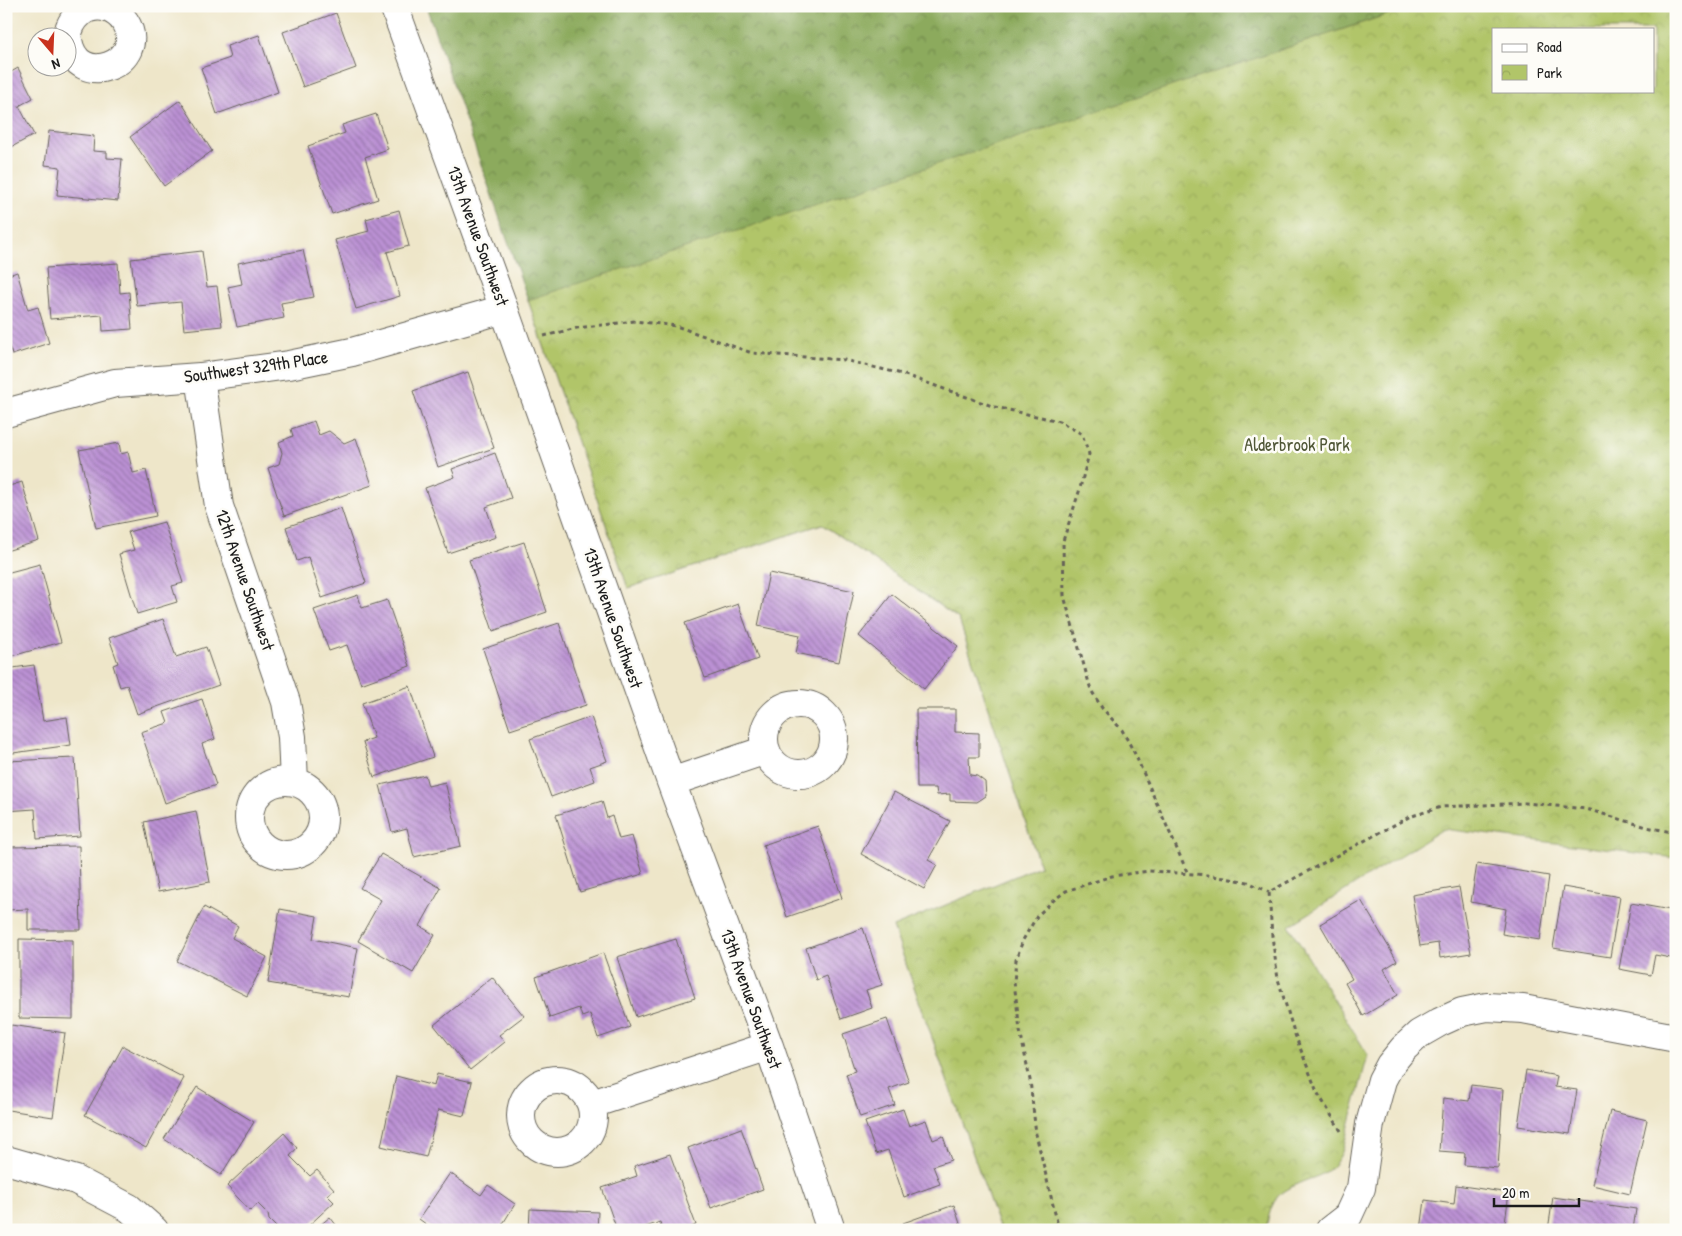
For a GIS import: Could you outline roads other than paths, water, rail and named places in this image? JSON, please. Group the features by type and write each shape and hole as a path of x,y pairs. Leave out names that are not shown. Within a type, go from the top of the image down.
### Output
{"street":[{"name":"13th Avenue Southwest","path":"394,6 516,342 671,782 769,1046 831,1230"},
{"path":"69,28 74,18 82,10 93,7 132,12 128,26 130,37 128,48 123,57 115,64 94,69 83,65 78,61"},
{"name":"Southwest 329th Place","path":"6,413 115,382 200,377 289,365 352,352 504,309"},
{"name":"12th Avenue Southwest","path":"200,377 219,506 286,702 292,737 294,782"},
{"path":"671,782 766,750"},
{"path":"1330,1230 1348,1216 1361,1188 1370,1124 1382,1080 1402,1049 1419,1034 1440,1022 1462,1012 1487,1007 1523,1009 1676,1038"},
{"path":"592,1104 769,1046"},
{"path":"6,1160 76,1180 130,1208 154,1230"}],"park label":[{"name":"Alderbrook Park","path":"1297,445"}]}
